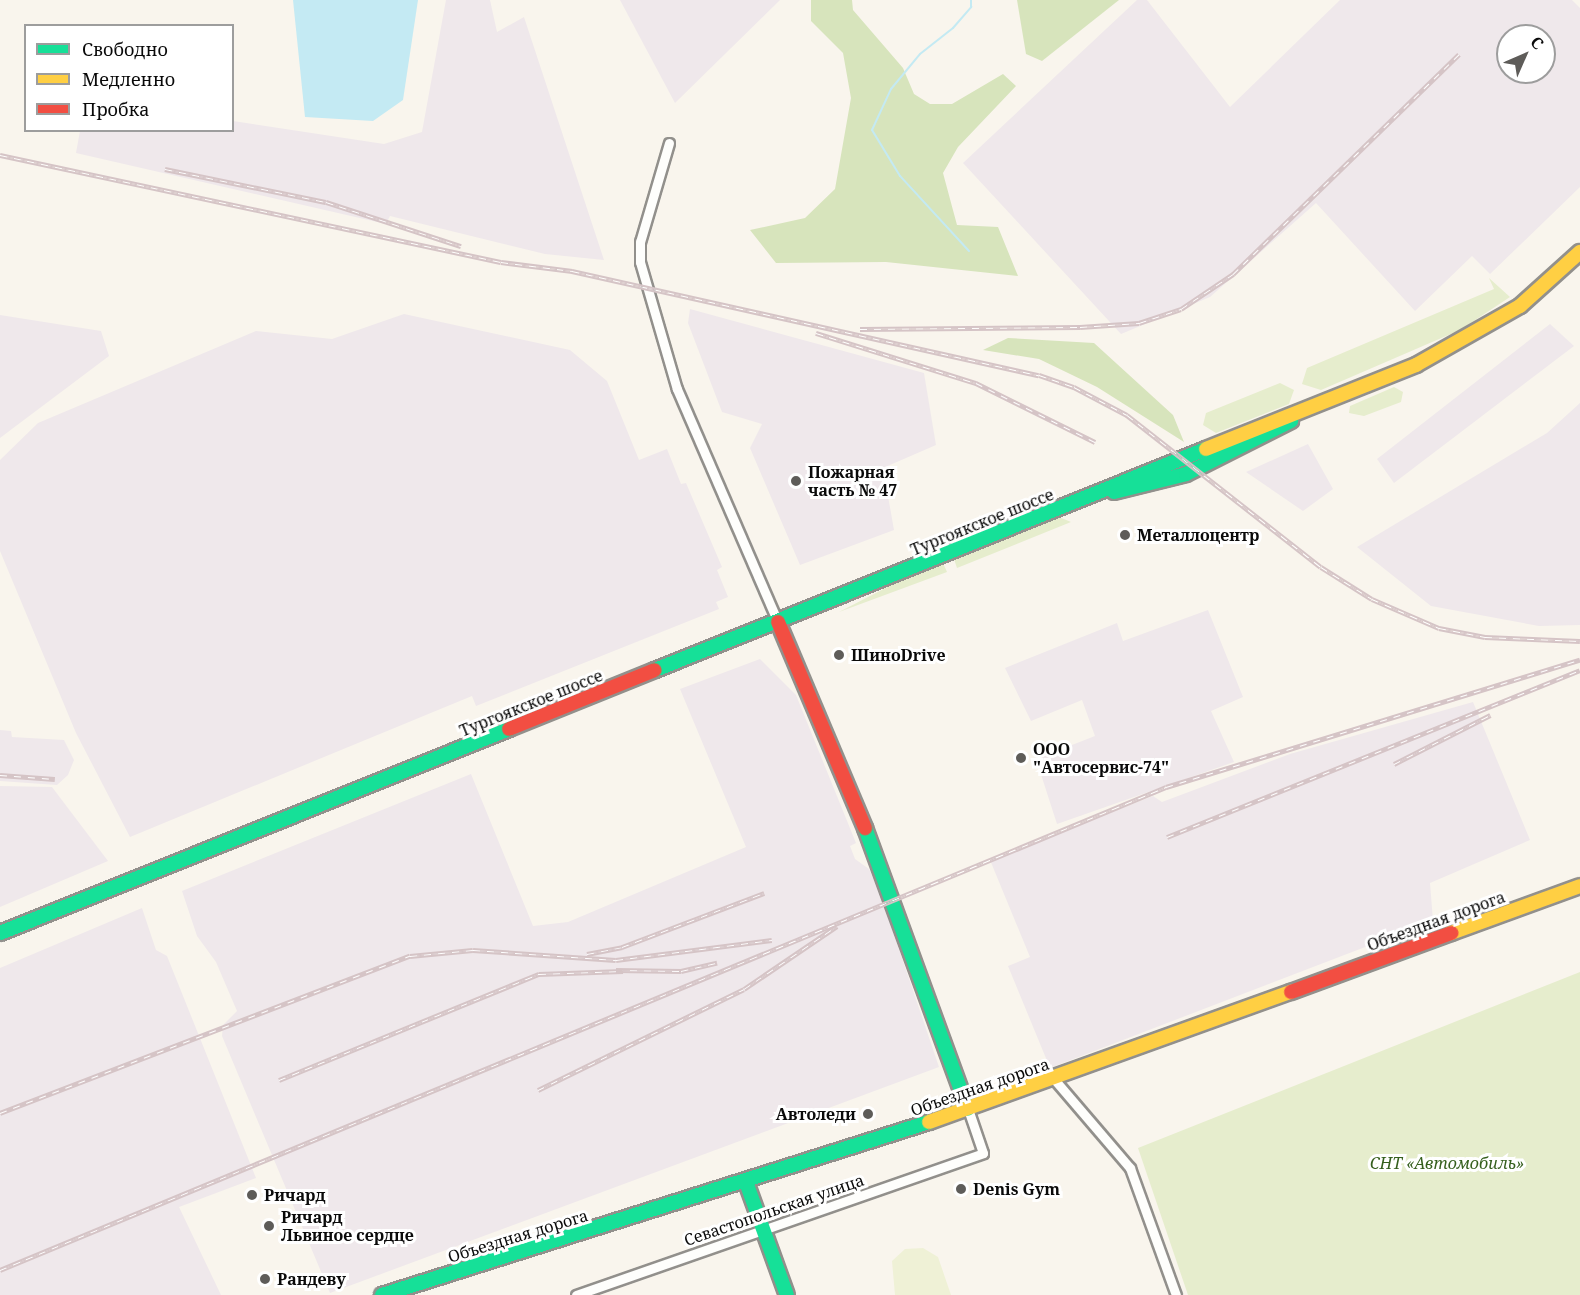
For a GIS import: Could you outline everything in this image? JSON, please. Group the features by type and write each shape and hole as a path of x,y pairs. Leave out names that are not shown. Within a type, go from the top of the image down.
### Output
{"main road":[{"name":"Тургоякское шоссе","path":"0,933 1074,503 1186,474 1309,410 1476,335 1528,299 1580,252"},
{"path":"778,622 894,897 968,1109"},
{"name":"Объездная дорога","path":"382,1295 746,1182 968,1109 1580,886"},
{"path":"746,1182 787,1295"}],"street":[{"path":"669,142 639,242 640,262 677,389 778,622"},
{"path":"1054,1079 1130,1168 1176,1295"},
{"name":"Севастопольская улица","path":"576,1295 983,1153 968,1109"}],"shaded area":[{"path":"446,0 490,0 497,32 524,17 604,260 545,254 390,216 386,224 76,153 80,132 234,132 234,121 384,144 422,132"},
{"path":"620,0 780,0 675,103"},
{"path":"1137,0 1147,0 1230,107 1340,0 1572,0 1580,8 1580,187 1490,274 1472,256 1415,311 1316,203 1210,297 1121,334 963,163"},
{"path":"690,309 924,373 936,445 883,468 894,530 800,565 750,448 762,424 722,412 688,323"},
{"path":"404,314 570,350 607,381 639,460 667,449 681,484 686,483 722,567 717,570 728,597 716,602 719,609 476,706 472,696 130,837 76,733 0,551 0,460 38,423 256,331 332,339"},
{"path":"0,315 101,331 109,356 0,438"},
{"path":"1550,324 1574,346 1394,483 1377,459"},
{"path":"1580,403 1580,625 1539,626 1431,606 1357,547 1547,433"},
{"path":"1308,444 1333,489 1303,511 1246,472"},
{"path":"1208,610 1243,697 1211,711 1234,762 1057,824 1036,759 1095,736 1082,700 1031,721 1005,668 1117,623 1123,641"},
{"path":"760,659 796,695 856,843 850,846 855,859 869,869 881,896 939,1067 330,1293 222,1036 223,1025 237,1011 216,962 197,936 182,891 471,774 533,926 568,922 746,847 680,689"},
{"path":"1473,702 1530,840 1430,883 1433,921 1050,1068 1008,966 1030,957 990,860 1153,796 1162,802 1290,754"},
{"path":"0,730 11,731 12,737 64,740 74,760 68,775 57,785 0,781"},
{"path":"0,786 52,787 108,861 0,907"},
{"path":"142,908 156,950 167,956 256,1178 179,1207 221,1295 0,1295 0,968"}],"green space":[{"path":"811,0 852,0 853,10 903,68 914,94 930,104 952,104 1003,74 1016,86 958,147 943,173 957,225 998,227 1018,276 886,262 776,263 750,230 805,218 835,189 851,98 843,53 811,21"},
{"path":"1017,0 1119,0 1042,61 1026,54"},
{"path":"1489,278 1510,297 1460,330 1321,390 1302,384 1307,368 1494,289"},
{"path":"1008,338 1094,343 1173,415 1184,442 1097,387 1039,359 983,350"},
{"path":"1280,383 1294,390 1289,404 1216,433 1203,425 1206,413"},
{"path":"1394,387 1403,392 1401,402 1364,416 1349,413 1350,406"},
{"path":"1059,517 1071,522 957,568 954,559"},
{"path":"943,563 947,572 839,612 903,579"},
{"name":"СНТ «Автомобиль»","path":"1580,972 1580,1295 1188,1295 1138,1148"},
{"path":"923,1248 938,1257 951,1295 895,1295 892,1261 905,1249"}],"water":[{"path":"293,0 418,0 403,100 373,121 305,117"}],"waterway":[{"path":"969,251 900,176 872,130 891,89 920,54 953,28 971,7 971,0"}],"railway":[{"path":"860,329 1080,327 1139,323 1181,309 1233,274 1459,54"},
{"path":"0,155 501,262 572,271 1039,375 1074,387 1127,415 1321,567 1372,599 1439,628 1485,637 1580,641"},
{"path":"165,169 326,202 461,246"},
{"path":"816,333 976,383 1095,442"},
{"path":"0,1270 1166,787 1580,660"},
{"path":"1167,837 1580,670"},
{"path":"1394,764 1490,715"},
{"path":"0,775 55,779"},
{"path":"587,954 622,947 764,893"},
{"path":"538,1090 744,989 837,926"},
{"path":"0,1113 410,956 473,950 616,960 772,940"},
{"path":"616,970 681,971 717,963"},
{"path":"279,1080 539,974 623,971"}],"traffic: fast":[{"path":"1114,492 1186,474 1291,421"},
{"path":"655,670 1206,449"},
{"path":"0,933 509,729"},
{"path":"865,828 968,1109"},
{"path":"382,1295 929,1122"},
{"path":"746,1182 787,1295"}],"traffic: slow":[{"path":"1206,449 1416,365 1520,306 1580,252"},
{"path":"1451,933 1580,886"},
{"path":"929,1122 1291,992"}],"traffic: jam":[{"path":"778,622 865,828"},
{"path":"509,729 655,670"},
{"path":"1291,992 1451,933"}],"place":[{"name":"Пожарная часть № 47","path":"796,481"},
{"name":"Металлоцентр","path":"1125,535"},
{"name":"ШиноDrive","path":"839,655"},
{"name":"ООО \"Автосервис-74\"","path":"1021,758"},
{"name":"Автоледи","path":"868,1114"},
{"name":"Denis Gym","path":"961,1189"},
{"name":"Ричард","path":"252,1195"},
{"name":"Ричард Львиное сердце","path":"269,1226"},
{"name":"Рандеву","path":"265,1279"}]}
